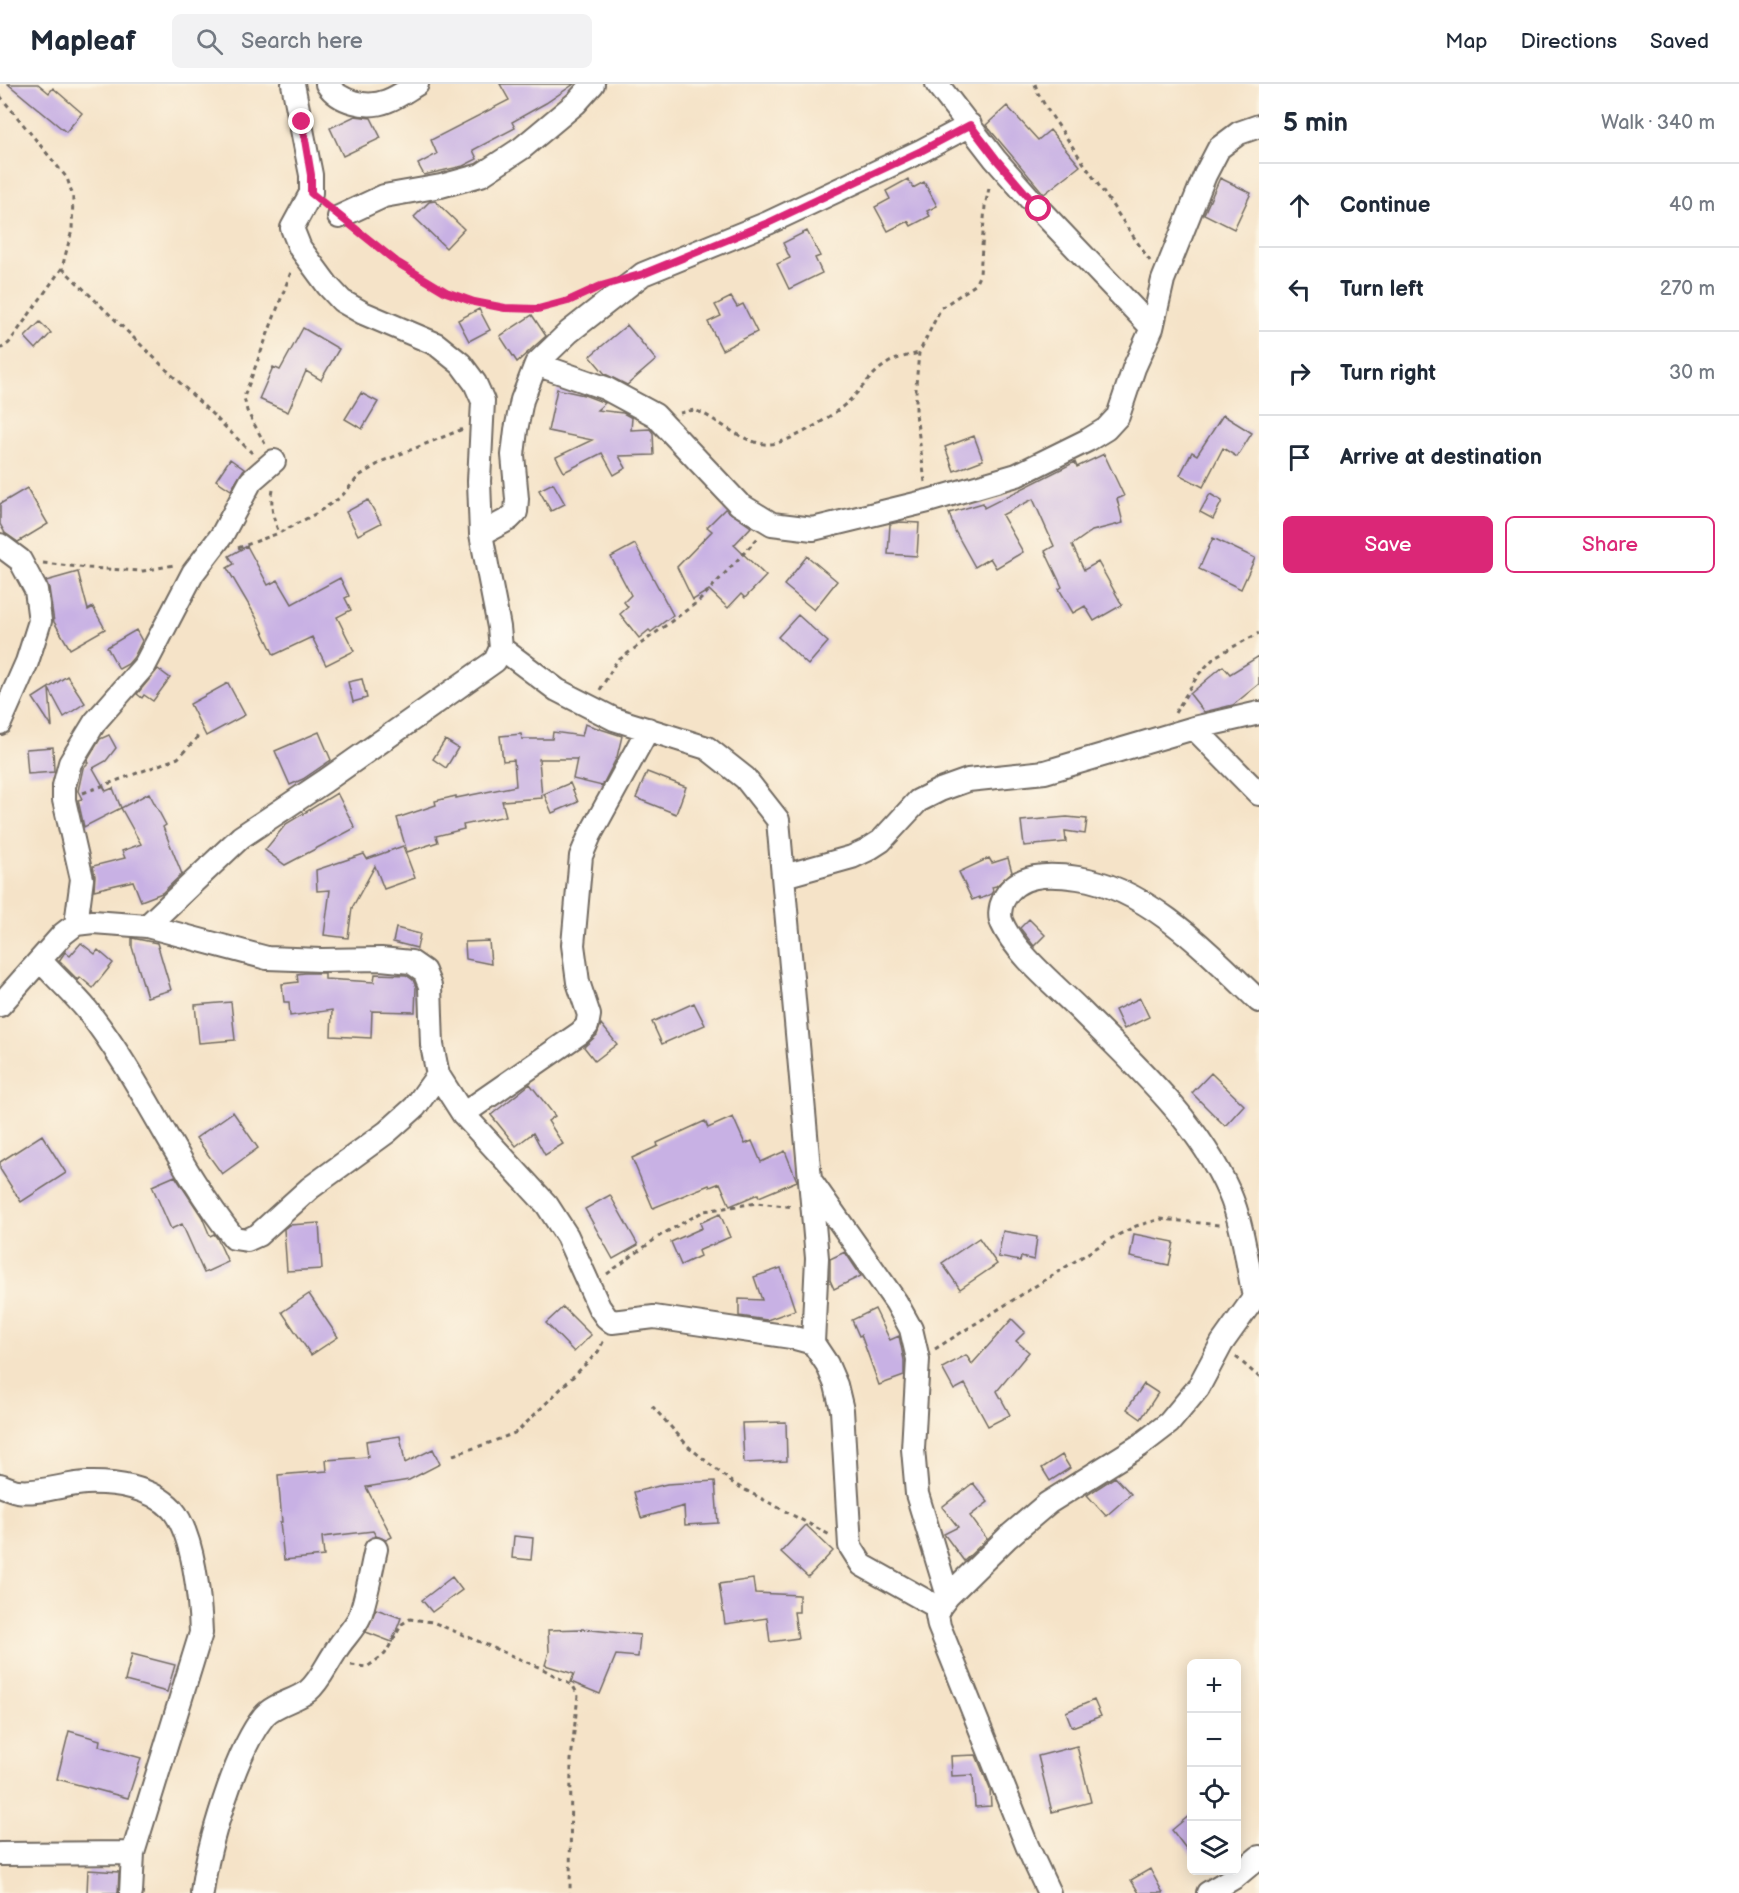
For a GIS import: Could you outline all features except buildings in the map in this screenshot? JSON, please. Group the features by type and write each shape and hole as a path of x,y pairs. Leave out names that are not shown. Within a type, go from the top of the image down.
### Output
{"street":[{"path":"147,926 241,837 325,781 495,660 501,648 481,534 479,481 483,401 475,384 461,364 436,344 363,313 342,301 300,248 292,228 311,193 311,175 293,84"},
{"path":"327,84 333,93 365,104 384,102 417,84"},
{"path":"339,217 384,196 433,188 481,174 522,148 576,103 594,84"},
{"path":"937,84 1039,209 1152,328"},
{"path":"481,534 509,519 516,512 513,455 522,400 536,364 569,332 643,274 768,223 921,151 970,125"},
{"path":"536,364 605,388 655,415 739,504 772,524 813,529 928,501 1017,474 1088,440 1106,429 1118,416 1134,368 1152,328 1163,280 1205,175 1219,148 1239,133 1259,126"},
{"path":"76,924 82,879 64,800 64,786 70,763 96,722 145,665 194,573 222,535 251,481 270,464"},
{"path":"0,545 20,560 36,590 40,621 27,662 0,723"},
{"path":"501,648 557,690 614,719 707,748 745,778 778,820 814,1209 817,1258 813,1343 827,1364 836,1385 842,1410 850,1546 862,1565 944,1602"},
{"path":"784,876 852,857 867,850 881,841 918,801 968,780 1045,772 1194,728 1259,713"},
{"path":"1194,728 1259,794"},
{"path":"463,1114 587,1026 589,1015 578,982 573,945 581,856 648,729"},
{"path":"1049,1893 1028,1848 939,1626 938,1616 944,1602 1008,1537 1047,1503 1139,1446 1169,1424 1198,1388 1221,1343 1257,1294 1230,1194 1213,1159 1165,1096 1021,951 1001,922 1000,907 1007,892 1022,880 1038,875 1079,878 1111,887 1156,910 1200,946 1259,1001"},
{"path":"0,1005 63,934 76,924 93,922 147,926 267,958 381,959 411,962 424,971 430,986 432,1045 438,1075 463,1114 547,1205 567,1236 599,1307 606,1317 612,1322 654,1317 696,1322 741,1331 791,1337 813,1343"},
{"path":"40,960 87,1011 119,1058 214,1214 234,1238 247,1240 258,1235 310,1188 387,1132 415,1107 438,1075"},
{"path":"812,1183 896,1302 910,1329 918,1359 913,1449 917,1494 944,1602"},
{"path":"0,1485 17,1491 86,1483 126,1486 144,1490 159,1499 172,1510 181,1523 191,1555 200,1606 201,1633 133,1853 131,1893"},
{"path":"202,1893 204,1870 215,1830 250,1738 265,1715 308,1691 324,1672 335,1651 359,1617 376,1549"},
{"path":"0,1854 133,1853"},
{"path":"1208,1893 1235,1877 1259,1857"}],"path":[{"path":"1035,84 1047,109 1163,280"},
{"path":"0,96 67,178 73,196 72,230 62,268 9,344 0,349"},
{"path":"928,501 916,414 919,353 941,308 975,285 980,274 985,206 996,159"},
{"path":"339,217 398,263 446,292 474,302 505,308 538,309 568,301 590,291"},
{"path":"279,533 273,519 271,504 275,476 247,411 244,397 300,248"},
{"path":"62,268 270,464"},
{"path":"655,415 694,410 702,412 747,439 765,444 784,440 820,423 848,402 882,366 890,361 919,353"},
{"path":"236,548 279,533 317,513 341,496 359,476 383,461 483,421"},
{"path":"590,707 616,662 699,601 772,524"},
{"path":"20,560 88,568 143,571 203,560"},
{"path":"1161,738 1198,675 1216,656 1259,633"},
{"path":"64,800 178,758 199,733"},
{"path":"591,1285 661,1235 704,1210 757,1203 814,1209"},
{"path":"918,1359 1112,1238 1136,1226 1161,1219 1240,1229"},
{"path":"453,1455 517,1432 598,1352 612,1322"},
{"path":"1221,1343 1259,1377"},
{"path":"652,1406 688,1447 735,1484 850,1546"},
{"path":"324,1672 346,1665 367,1666 385,1654 402,1624 410,1619 433,1622 543,1669 573,1686 578,1695 572,1760 570,1893"}],"route":[{"path":"302,122 311,175 311,193 398,263 446,292 474,302 505,308 538,309 568,301 601,286 643,274 768,223 921,151 970,125 1039,209"}]}
